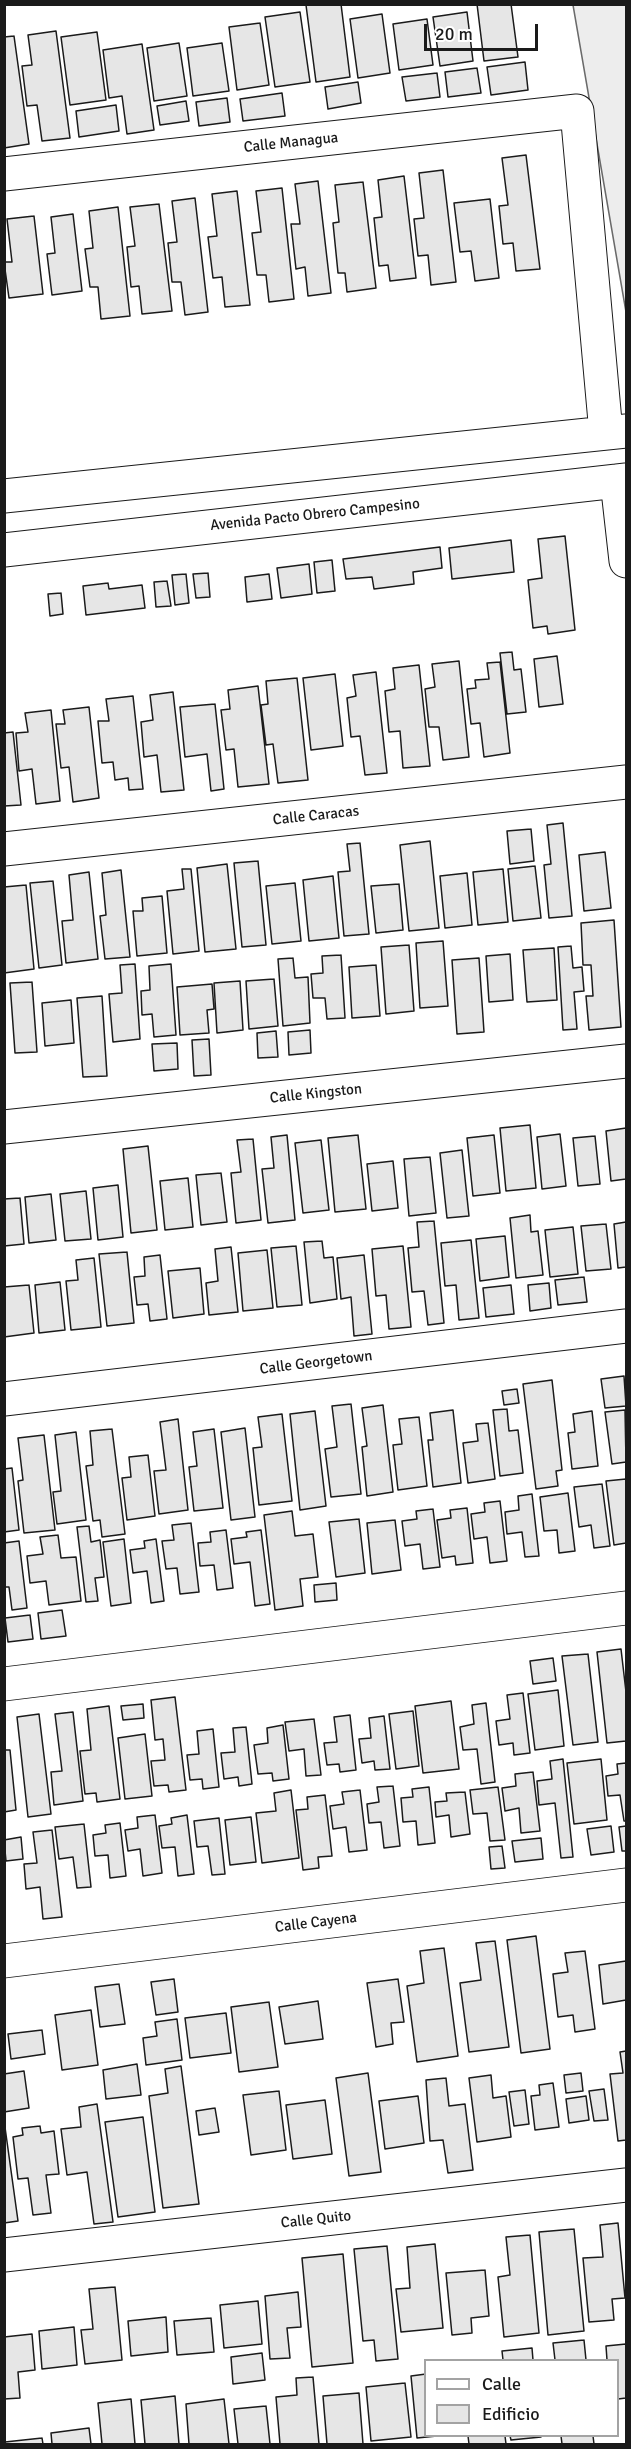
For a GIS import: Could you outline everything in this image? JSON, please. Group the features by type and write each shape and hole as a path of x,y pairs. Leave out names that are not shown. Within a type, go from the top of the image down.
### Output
{"street":[{"name":"Calle Managua","path":"4,174 577,111 616,432"},
{"path":"4,496 616,432"},
{"path":"622,480 627,561"},
{"name":"Avenida Pacto Obrero Campesino","path":"4,550 622,480"},
{"name":"Calle Caracas","path":"4,849 627,782"},
{"name":"Calle Kingston","path":"4,1127 627,1061"},
{"name":"Calle Georgetown","path":"4,1400 627,1326"},
{"path":"4,1684 627,1608"},
{"name":"Calle Cayena","path":"4,1961 627,1885"},
{"name":"Calle Quito","path":"4,2255 627,2185"}],"shaded area":[{"path":"573,5 626,5 626,312"}],"building":[{"path":"341,4 350,77 316,82 306,5"},
{"path":"477,4 511,4 518,57 484,61"},
{"path":"300,12 310,82 275,87 265,17"},
{"path":"467,12 473,61 440,66 433,17"},
{"path":"382,14 390,73 358,78 350,19"},
{"path":"427,19 433,65 399,70 393,24"},
{"path":"260,23 269,85 237,90 229,27"},
{"path":"56,31 70,138 42,141 37,105 27,106 22,66 32,65 28,35"},
{"path":"97,32 106,100 70,105 61,37"},
{"path":"14,36 29,144 4,148 4,37"},
{"path":"179,43 187,96 154,101 147,48"},
{"path":"222,43 229,91 193,96 187,48"},
{"path":"142,44 154,130 127,134 122,96 109,98 103,50"},
{"path":"525,62 528,90 491,95 487,67"},
{"path":"477,68 481,93 448,97 445,72"},
{"path":"437,73 440,97 406,101 402,77"},
{"path":"358,82 361,103 328,109 325,87"},
{"path":"282,93 285,116 243,121 240,99"},
{"path":"227,98 230,122 199,126 196,102"},
{"path":"186,101 189,121 160,125 157,106"},
{"path":"116,105 119,131 79,137 76,111"},
{"path":"526,155 540,269 516,271 513,243 503,244 499,206 508,205 502,158"},
{"path":"443,170 456,282 431,285 428,255 418,256 414,219 424,218 419,173"},
{"path":"404,176 416,278 390,281 388,265 379,266 374,218 382,217 378,180"},
{"path":"318,181 331,293 308,296 305,267 296,269 291,224 300,224 295,184"},
{"path":"363,182 376,288 347,292 345,273 338,273 333,223 339,222 335,185"},
{"path":"282,188 294,299 269,302 266,275 257,275 252,233 261,232 256,191"},
{"path":"237,191 250,305 225,307 222,277 213,278 208,237 217,236 212,194"},
{"path":"195,198 208,312 185,315 181,282 172,282 168,243 177,242 172,201"},
{"path":"490,199 499,278 475,281 471,251 460,252 454,203"},
{"path":"159,204 172,311 142,314 139,286 131,287 127,247 135,246 130,207"},
{"path":"118,207 130,316 101,319 98,287 90,287 85,249 93,248 89,211"},
{"path":"73,214 82,291 52,295 47,254 55,253 51,217"},
{"path":"34,216 43,294 9,298 4,262 12,262 7,219"},
{"path":"565,536 575,630 548,634 547,626 533,628 528,580 542,578 538,539"},
{"path":"511,540 514,572 452,579 449,548"},
{"path":"440,547 442,568 413,572 414,584 374,589 372,577 346,579 343,559"},
{"path":"332,560 335,591 317,593 314,562"},
{"path":"309,564 312,594 281,598 277,568"},
{"path":"208,573 210,597 196,598 193,574"},
{"path":"186,574 189,603 175,605 172,575"},
{"path":"269,574 272,599 247,602 245,577"},
{"path":"167,581 171,606 156,607 154,582"},
{"path":"108,583 109,589 142,585 145,608 86,615 83,586"},
{"path":"61,593 63,614 50,616 48,594"},
{"path":"512,652 514,670 521,669 526,712 507,714 500,653"},
{"path":"557,656 563,704 539,707 534,659"},
{"path":"459,661 469,757 443,760 439,727 429,727 425,689 435,687 432,664"},
{"path":"500,662 510,753 484,757 480,723 471,724 467,689 476,688 475,680 489,679 487,663"},
{"path":"419,665 430,766 403,768 400,731 389,732 385,691 395,689 393,668"},
{"path":"376,672 387,773 365,775 360,736 351,737 347,698 356,696 353,675"},
{"path":"335,674 343,746 311,750 303,678"},
{"path":"297,678 308,780 278,783 273,744 266,745 261,705 268,704 266,681"},
{"path":"258,686 269,784 238,787 234,749 226,750 221,710 230,709 228,690"},
{"path":"173,692 184,790 161,792 157,755 144,757 141,722 153,720 150,695"},
{"path":"133,696 143,789 129,790 128,778 115,780 113,762 102,763 98,721 109,721 106,699"},
{"path":"215,704 224,789 211,791 207,754 185,757 180,707"},
{"path":"89,707 99,798 73,802 69,767 61,768 56,724 65,724 63,710"},
{"path":"51,710 60,801 36,804 32,769 19,771 16,733 28,732 25,713"},
{"path":"13,732 21,805 4,806 4,733"},
{"path":"563,823 572,916 549,918 544,865 551,864 547,825"},
{"path":"531,829 534,861 510,864 507,831"},
{"path":"430,841 439,928 409,931 400,845"},
{"path":"360,843 369,934 344,936 338,872 350,871 347,844"},
{"path":"605,852 611,908 584,911 579,855"},
{"path":"258,861 266,945 242,947 234,863"},
{"path":"227,864 236,949 205,952 197,868"},
{"path":"535,866 541,918 513,921 508,869"},
{"path":"182,869 191,869 199,951 173,954 167,891 184,889"},
{"path":"503,869 508,922 478,925 473,872"},
{"path":"121,870 130,957 105,959 100,916 106,915 102,873"},
{"path":"89,872 98,959 66,963 62,921 73,920 69,875"},
{"path":"467,873 472,925 445,928 440,876"},
{"path":"333,876 339,938 309,941 303,880"},
{"path":"53,881 62,965 39,968 30,883"},
{"path":"295,883 301,941 272,944 266,886"},
{"path":"399,884 403,930 376,933 371,886"},
{"path":"26,885 34,969 4,973 4,887"},
{"path":"162,896 167,953 137,956 133,911 143,911 142,898"},
{"path":"614,920 621,1027 589,1030 586,996 593,996 591,965 583,965 581,923"},
{"path":"443,941 448,1006 420,1008 416,943"},
{"path":"409,945 414,1011 386,1014 381,947"},
{"path":"571,946 573,968 582,967 584,991 574,992 577,1029 563,1030 558,947"},
{"path":"554,948 557,1000 527,1002 523,950"},
{"path":"510,954 513,1000 489,1002 486,956"},
{"path":"341,955 345,1018 327,1019 325,998 313,998 311,974 323,973 322,956"},
{"path":"293,958 295,978 308,977 310,1023 283,1026 278,959"},
{"path":"479,958 484,1032 457,1034 452,960"},
{"path":"135,964 140,1039 113,1042 109,994 122,993 120,965"},
{"path":"171,964 176,1035 154,1037 152,1014 142,1015 141,991 150,990 149,966"},
{"path":"376,965 380,1016 352,1018 349,967"},
{"path":"274,979 278,1026 249,1029 246,981"},
{"path":"240,981 243,1030 217,1033 214,983"},
{"path":"32,982 37,1052 15,1053 10,983"},
{"path":"212,984 214,1009 207,1010 209,1033 180,1035 177,987"},
{"path":"102,996 107,1076 83,1077 77,998"},
{"path":"71,1000 74,1043 45,1046 42,1003"},
{"path":"310,1030 311,1053 289,1055 288,1032"},
{"path":"276,1031 278,1057 258,1058 257,1033"},
{"path":"209,1039 211,1075 194,1076 192,1040"},
{"path":"177,1043 178,1069 154,1071 152,1044"},
{"path":"530,1125 536,1188 506,1191 500,1128"},
{"path":"626,1128 626,1179 611,1181 606,1131"},
{"path":"560,1134 566,1186 542,1189 537,1137"},
{"path":"287,1135 295,1220 268,1223 262,1169 274,1168 271,1137"},
{"path":"358,1135 366,1209 335,1212 328,1138"},
{"path":"494,1135 500,1193 473,1196 467,1138"},
{"path":"595,1136 600,1184 578,1186 573,1138"},
{"path":"253,1139 261,1220 236,1223 231,1173 241,1172 237,1140"},
{"path":"321,1140 329,1210 303,1213 295,1143"},
{"path":"148,1146 157,1230 131,1233 123,1149"},
{"path":"462,1150 469,1216 447,1218 440,1153"},
{"path":"430,1157 436,1213 409,1216 404,1159"},
{"path":"393,1161 398,1208 372,1211 367,1164"},
{"path":"221,1173 227,1222 201,1225 196,1175"},
{"path":"188,1178 193,1227 165,1230 160,1181"},
{"path":"118,1185 123,1237 98,1240 93,1188"},
{"path":"86,1191 91,1239 65,1241 60,1194"},
{"path":"51,1194 56,1240 29,1243 25,1197"},
{"path":"20,1198 24,1244 4,1246 4,1199"},
{"path":"530,1215 531,1232 538,1231 543,1275 516,1278 510,1218"},
{"path":"434,1221 444,1323 428,1325 424,1291 412,1292 408,1248 419,1247 417,1222"},
{"path":"626,1222 626,1267 618,1268 614,1224"},
{"path":"606,1224 611,1269 586,1271 581,1226"},
{"path":"573,1227 578,1274 550,1277 545,1230"},
{"path":"505,1236 509,1277 480,1281 476,1239"},
{"path":"471,1240 479,1318 459,1320 456,1285 445,1286 441,1243"},
{"path":"322,1241 324,1258 333,1257 337,1299 310,1303 304,1242"},
{"path":"296,1246 302,1305 277,1307 271,1248"},
{"path":"403,1246 411,1327 389,1329 386,1295 376,1296 372,1249"},
{"path":"231,1247 238,1312 209,1315 206,1283 218,1281 215,1249"},
{"path":"267,1250 273,1308 243,1311 238,1253"},
{"path":"127,1252 134,1323 107,1326 99,1254"},
{"path":"160,1255 167,1319 150,1321 148,1304 137,1305 134,1277 145,1276 144,1257"},
{"path":"364,1255 372,1334 354,1336 351,1297 341,1299 337,1258"},
{"path":"94,1258 101,1327 71,1330 66,1281 78,1280 76,1260"},
{"path":"200,1268 204,1314 173,1318 168,1271"},
{"path":"584,1277 587,1302 558,1305 555,1280"},
{"path":"60,1282 65,1330 39,1333 35,1285"},
{"path":"549,1283 551,1308 530,1311 528,1285"},
{"path":"29,1285 34,1333 4,1337 4,1287"},
{"path":"511,1285 514,1314 486,1317 483,1288"},
{"path":"624,1376 626,1406 605,1408 601,1379"},
{"path":"552,1380 562,1470 556,1471 558,1486 536,1489 523,1384"},
{"path":"517,1389 519,1403 504,1405 502,1391"},
{"path":"351,1404 361,1494 331,1497 325,1449 337,1447 332,1406"},
{"path":"383,1405 393,1492 367,1496 362,1447 367,1446 362,1408"},
{"path":"507,1409 509,1431 518,1430 523,1473 500,1476 493,1410"},
{"path":"453,1410 461,1483 433,1487 428,1440 433,1440 430,1413"},
{"path":"625,1410 626,1462 612,1464 605,1412"},
{"path":"315,1411 326,1506 300,1510 290,1414"},
{"path":"592,1411 598,1466 572,1469 568,1433 575,1432 573,1414"},
{"path":"282,1414 292,1501 259,1505 253,1448 262,1447 258,1417"},
{"path":"419,1417 427,1486 398,1490 393,1445 402,1444 399,1419"},
{"path":"178,1419 188,1510 159,1514 154,1471 166,1470 160,1422"},
{"path":"488,1423 495,1479 468,1483 463,1443 478,1441 476,1424"},
{"path":"245,1428 255,1517 231,1520 221,1432"},
{"path":"112,1429 125,1534 102,1537 100,1520 93,1521 86,1466 93,1465 90,1431"},
{"path":"214,1429 223,1508 194,1511 189,1467 197,1466 193,1432"},
{"path":"76,1432 86,1520 57,1524 53,1492 61,1491 55,1435"},
{"path":"44,1435 55,1530 24,1533 18,1481 23,1480 18,1438"},
{"path":"148,1455 155,1516 127,1520 122,1478 131,1477 129,1457"},
{"path":"12,1468 19,1530 4,1532 4,1469"},
{"path":"626,1479 626,1543 614,1545 606,1481"},
{"path":"602,1484 610,1546 594,1548 591,1525 579,1527 574,1487"},
{"path":"568,1493 575,1551 559,1553 557,1530 544,1531 540,1497"},
{"path":"532,1494 539,1556 525,1557 522,1532 507,1534 505,1512 519,1510 518,1496"},
{"path":"500,1501 507,1561 490,1563 487,1537 474,1539 471,1514 485,1512 484,1503"},
{"path":"467,1508 473,1563 456,1565 455,1556 442,1558 437,1520 451,1518 450,1510"},
{"path":"433,1509 440,1567 423,1569 420,1544 405,1546 402,1521 417,1519 416,1511"},
{"path":"292,1511 295,1536 313,1534 318,1577 300,1579 303,1606 275,1610 264,1515"},
{"path":"359,1519 365,1573 336,1577 329,1522"},
{"path":"395,1520 401,1570 372,1574 367,1523"},
{"path":"191,1523 199,1592 180,1594 177,1568 166,1569 162,1541 174,1540 172,1525"},
{"path":"89,1526 91,1542 100,1540 104,1577 95,1578 98,1601 86,1602 77,1527"},
{"path":"226,1530 233,1588 217,1590 214,1565 200,1566 198,1543 211,1542 210,1532"},
{"path":"261,1530 270,1604 255,1606 250,1562 234,1564 231,1539 247,1537 246,1532"},
{"path":"58,1535 61,1558 76,1557 81,1601 49,1605 46,1581 30,1583 27,1556 43,1554 40,1537"},
{"path":"124,1539 131,1603 111,1606 103,1542"},
{"path":"156,1539 164,1601 151,1603 147,1571 133,1573 130,1550 145,1548 144,1541"},
{"path":"19,1541 27,1608 12,1610 9,1587 4,1587 4,1543"},
{"path":"336,1583 337,1600 315,1602 314,1585"},
{"path":"62,1610 66,1636 41,1639 38,1613"},
{"path":"30,1615 33,1639 8,1642 5,1618"},
{"path":"621,1649 626,1692 626,1741 607,1743 597,1652"},
{"path":"588,1654 598,1742 573,1745 562,1656"},
{"path":"553,1658 556,1681 533,1684 530,1661"},
{"path":"558,1690 564,1746 535,1750 528,1694"},
{"path":"523,1693 530,1753 514,1755 513,1743 499,1745 496,1721 510,1719 507,1695"},
{"path":"175,1697 186,1790 169,1792 168,1785 154,1786 151,1761 165,1760 163,1739 155,1740 151,1700"},
{"path":"451,1701 459,1769 423,1773 415,1706"},
{"path":"486,1703 495,1782 481,1784 477,1749 463,1750 460,1727 474,1724 472,1705"},
{"path":"143,1704 144,1718 123,1720 121,1706"},
{"path":"109,1706 120,1799 97,1802 96,1793 85,1794 80,1751 91,1750 87,1709"},
{"path":"413,1711 419,1766 396,1769 389,1714"},
{"path":"73,1712 83,1801 54,1805 51,1772 62,1771 55,1714"},
{"path":"39,1714 51,1814 28,1817 17,1717"},
{"path":"350,1715 356,1770 340,1772 339,1764 327,1765 324,1743 337,1742 334,1717"},
{"path":"384,1716 390,1769 375,1770 374,1761 362,1763 359,1739 371,1738 369,1718"},
{"path":"314,1719 321,1775 306,1776 304,1749 289,1751 285,1722"},
{"path":"283,1725 289,1779 273,1781 272,1773 258,1774 254,1745 268,1743 267,1728"},
{"path":"246,1727 252,1784 239,1786 238,1777 224,1779 221,1753 235,1752 233,1728"},
{"path":"213,1729 219,1787 203,1789 202,1779 190,1780 187,1755 199,1754 197,1731"},
{"path":"145,1734 152,1796 125,1799 118,1738"},
{"path":"4,1750 10,1750 16,1810 4,1812"},
{"path":"563,1759 573,1857 561,1858 555,1803 539,1805 537,1781 552,1779 550,1761"},
{"path":"601,1759 607,1820 574,1824 567,1763"},
{"path":"626,1763 626,1821 624,1821 620,1795 608,1796 606,1776 618,1774 617,1764"},
{"path":"533,1772 540,1831 521,1833 519,1808 505,1811 502,1788 516,1786 515,1774"},
{"path":"393,1786 400,1846 384,1848 381,1822 369,1823 367,1804 379,1802 377,1787"},
{"path":"429,1787 435,1843 418,1845 416,1821 403,1822 401,1798 413,1797 412,1789"},
{"path":"498,1787 505,1840 490,1841 487,1813 473,1814 470,1790"},
{"path":"291,1790 299,1858 262,1863 256,1813 276,1811 274,1793"},
{"path":"360,1790 367,1850 349,1852 346,1827 333,1829 330,1806 344,1804 342,1792"},
{"path":"465,1792 470,1834 451,1837 449,1815 436,1817 435,1802 447,1801 446,1793"},
{"path":"325,1795 332,1856 318,1857 319,1868 303,1870 296,1810 308,1809 307,1797"},
{"path":"155,1815 162,1873 143,1876 140,1849 128,1851 125,1830 138,1828 137,1817"},
{"path":"187,1815 194,1874 178,1876 175,1847 162,1848 159,1826 172,1824 171,1818"},
{"path":"251,1817 256,1862 230,1865 225,1820"},
{"path":"219,1818 225,1874 212,1875 208,1846 197,1847 194,1821"},
{"path":"120,1823 126,1876 110,1878 108,1855 95,1856 93,1835 106,1833 105,1825"},
{"path":"84,1824 91,1887 77,1888 73,1857 59,1859 55,1827"},
{"path":"611,1826 614,1852 591,1855 587,1829"},
{"path":"626,1826 626,1851 622,1851 619,1827"},
{"path":"52,1830 62,1917 43,1919 40,1887 26,1889 24,1864 37,1863 33,1832"},
{"path":"21,1837 23,1859 6,1861 4,1840"},
{"path":"541,1838 543,1859 515,1862 512,1841"},
{"path":"502,1846 505,1868 491,1869 489,1847"},
{"path":"536,1936 550,2049 521,2053 507,1940"},
{"path":"495,1941 509,2047 469,2052 460,1983 481,1980 476,1943"},
{"path":"444,1948 458,2056 417,2062 407,1986 424,1983 420,1951"},
{"path":"585,1951 595,2029 575,2032 573,2015 558,2017 553,1974 568,1972 565,1953"},
{"path":"626,1961 626,2000 603,2004 599,1965"},
{"path":"174,1979 178,2012 156,2015 151,1982"},
{"path":"398,1979 404,2022 391,2023 393,2044 376,2047 367,1983"},
{"path":"119,1984 125,2024 100,2027 95,1987"},
{"path":"318,2001 323,2039 285,2044 279,2007"},
{"path":"269,2002 278,2067 239,2072 231,2007"},
{"path":"91,2010 98,2065 62,2070 55,2015"},
{"path":"226,2013 231,2053 190,2058 185,2018"},
{"path":"177,2019 182,2060 146,2065 143,2038 157,2036 155,2022"},
{"path":"42,2030 45,2054 11,2059 8,2034"},
{"path":"626,2051 626,2140 618,2141 610,2074 623,2073 620,2052"},
{"path":"137,2064 141,2095 106,2099 103,2070"},
{"path":"181,2066 199,2204 163,2208 149,2096 168,2093 165,2069"},
{"path":"24,2071 29,2108 4,2112 4,2074"},
{"path":"368,2073 381,2172 349,2176 336,2078"},
{"path":"581,2073 583,2091 566,2093 564,2075"},
{"path":"491,2075 493,2098 506,2096 511,2137 477,2142 469,2078"},
{"path":"446,2078 449,2106 465,2104 473,2170 448,2173 443,2140 430,2141 426,2080"},
{"path":"553,2083 559,2127 535,2130 531,2096 540,2095 539,2085"},
{"path":"604,2089 608,2120 594,2121 589,2091"},
{"path":"525,2090 529,2124 514,2126 509,2092"},
{"path":"279,2091 286,2150 251,2155 243,2095"},
{"path":"418,2096 424,2143 385,2149 379,2101"},
{"path":"586,2096 589,2120 569,2123 566,2099"},
{"path":"325,2100 332,2154 293,2159 286,2105"},
{"path":"97,2104 113,2222 94,2224 87,2172 67,2175 61,2129 81,2127 79,2107"},
{"path":"215,2108 219,2132 199,2135 196,2111"},
{"path":"143,2117 155,2212 118,2217 105,2122"},
{"path":"4,2120 18,2221 4,2223"},
{"path":"40,2126 41,2133 54,2131 59,2174 46,2175 51,2213 33,2215 28,2178 18,2179 13,2137 23,2135 22,2128"},
{"path":"618,2223 625,2298 612,2299 614,2320 589,2322 583,2258 603,2257 600,2225"},
{"path":"574,2229 584,2331 548,2335 539,2232"},
{"path":"530,2235 539,2333 504,2337 498,2277 510,2275 506,2237"},
{"path":"435,2244 443,2328 401,2332 396,2289 410,2288 407,2247"},
{"path":"387,2246 398,2359 376,2361 374,2340 363,2341 354,2249"},
{"path":"343,2254 353,2363 312,2367 302,2258"},
{"path":"485,2270 489,2316 471,2318 472,2333 452,2335 446,2273"},
{"path":"115,2287 122,2360 85,2364 81,2330 93,2329 89,2289"},
{"path":"298,2292 301,2327 287,2328 290,2358 270,2359 265,2296"},
{"path":"258,2301 262,2344 224,2348 220,2305"},
{"path":"166,2317 168,2352 131,2356 128,2321"},
{"path":"211,2318 214,2352 177,2355 174,2321"},
{"path":"74,2327 77,2365 42,2369 39,2331"},
{"path":"32,2334 35,2370 18,2372 20,2398 4,2399 4,2337"},
{"path":"584,2340 586,2359 555,2359 553,2343"},
{"path":"626,2344 626,2398 619,2399 619,2359 607,2359 606,2346"},
{"path":"532,2348 533,2359 503,2359 502,2351"},
{"path":"262,2353 265,2380 233,2384 231,2357"},
{"path":"424,2374 424,2437 427,2437 417,2438 411,2376"},
{"path":"313,2377 319,2444 280,2444 276,2397 297,2395 296,2378"},
{"path":"405,2383 411,2437 371,2441 366,2387"},
{"path":"359,2393 363,2444 327,2444 323,2396"},
{"path":"175,2396 179,2444 145,2444 141,2400"},
{"path":"131,2399 135,2444 102,2444 98,2403"},
{"path":"224,2399 229,2444 189,2444 186,2404"},
{"path":"266,2406 270,2444 238,2444 234,2409"},
{"path":"89,2428 91,2444 52,2444 51,2433"},
{"path":"468,2437 505,2437 506,2444 469,2444"},
{"path":"510,2437 541,2437 511,2440"},
{"path":"561,2437 593,2437 594,2444 562,2444"},
{"path":"42,2438 43,2444 5,2444 5,2442"}]}
